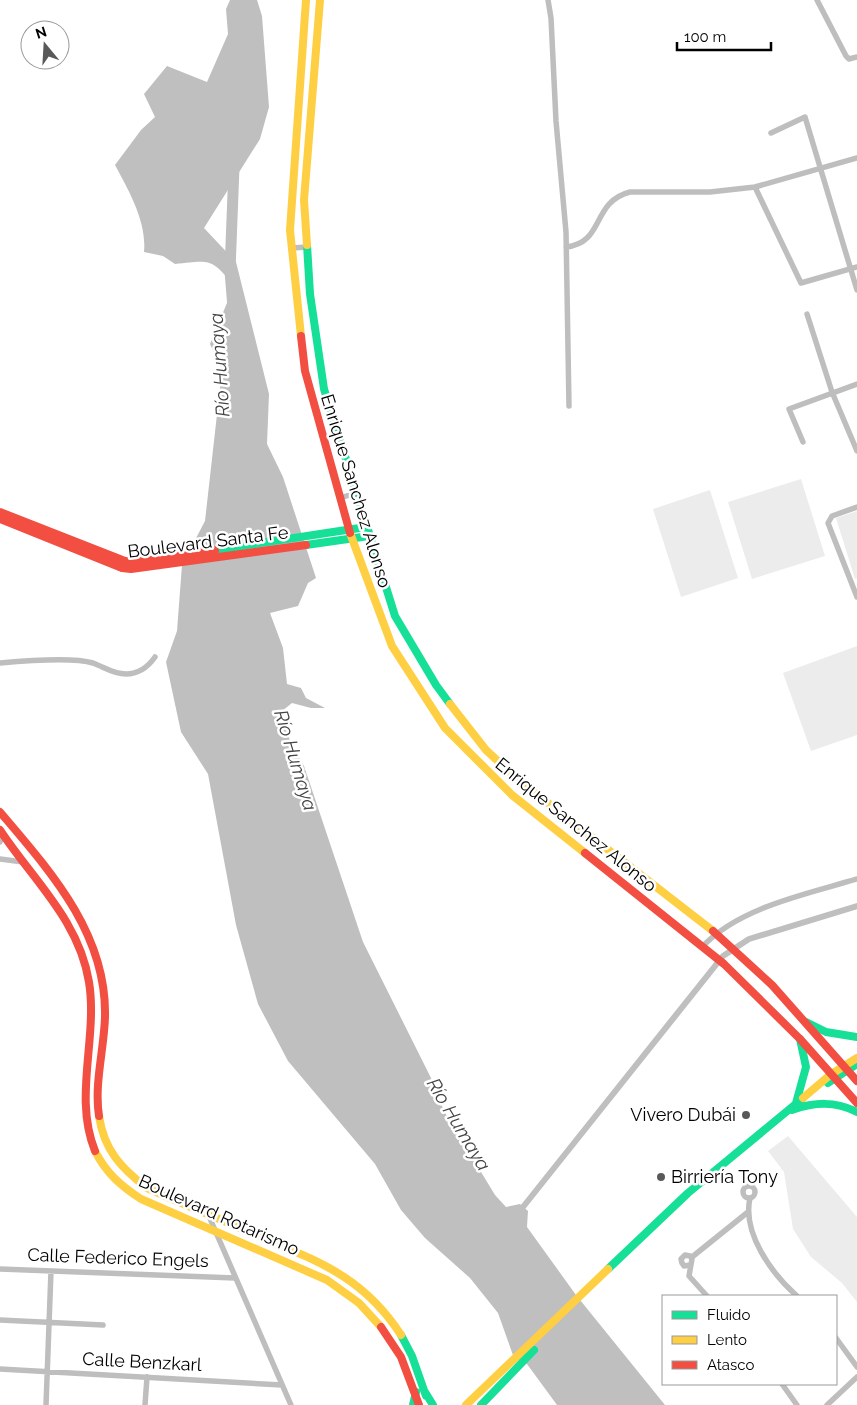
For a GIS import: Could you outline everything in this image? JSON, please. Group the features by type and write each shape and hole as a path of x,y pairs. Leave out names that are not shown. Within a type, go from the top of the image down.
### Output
{"street":[{"name":"Enrique Sanchez Alonso","path":"306,0 290,230 305,370 349,530 392,646 445,728 512,795 724,964 800,1039 857,1103"},
{"name":"Enrique Sanchez Alonso","path":"320,0 304,200 310,294 324,389 366,527 396,616 436,685 486,750 517,778 723,939 806,1022"},
{"path":"548,0 551,18 566,247 569,406"},
{"path":"817,0 846,56 854,58"},
{"path":"771,132 805,117 857,290"},
{"path":"566,247 579,246 587,241 606,206 614,197 622,194 630,192 719,191 755,187 857,158"},
{"path":"755,187 798,280 806,284 857,267"},
{"path":"292,248 307,247"},
{"path":"807,314 832,392 857,451"},
{"path":"803,442 789,409 857,384"},
{"path":"340,498 356,492"},
{"path":"857,507 830,517 828,523 854,583 857,597"},
{"name":"Boulevard Santa Fe","path":"0,512 125,561 226,553 369,536"},
{"name":"Boulevard Santa Fe","path":"0,520 122,568 146,568 366,527"},
{"path":"0,663 22,660 92,662 109,671 125,674 138,672 148,666 155,657"},
{"name":"Boulevard Rotarismo","path":"0,812 77,912 97,955 102,986 104,1018 98,1083 98,1110 102,1135 110,1155 126,1173 147,1188 332,1268 372,1297 404,1338 416,1362 428,1405"},
{"name":"Boulevard Rotarismo","path":"1,835 68,921 86,962 93,1007 85,1107 88,1134 96,1156 111,1176 128,1192 324,1278 356,1299 387,1334 404,1364 416,1392 419,1405"},
{"path":"0,859 23,862"},
{"path":"706,948 715,934 762,910 857,879"},
{"path":"806,1022 826,1032 857,1037"},
{"path":"806,1022 857,1081"},
{"path":"796,1103 806,1067 800,1039"},
{"path":"466,1405 499,1381 688,1193 796,1103 857,1058"},
{"path":"844,1068 857,1064"},
{"path":"619,1262 708,1176 832,1077"},
{"path":"790,1112 810,1104 830,1103 857,1112"},
{"path":"750,1198 748,1212 765,1260 779,1279 796,1295"},
{"path":"692,1257 748,1212"},
{"path":"208,1213 291,1405"},
{"path":"246,1230 248,1244"},
{"path":"690,1266 683,1264 681,1259 687,1255 692,1257"},
{"path":"692,1257 693,1261 688,1276 706,1295"},
{"name":"Calle Federico Engels","path":"0,1269 235,1278"},
{"path":"46,1405 51,1271"},
{"path":"0,1320 103,1326"},
{"path":"837,1339 857,1367"},
{"name":"Calle Benzkarl","path":"0,1369 282,1385"},
{"path":"145,1405 148,1377"},
{"path":"828,1405 857,1377"},
{"path":"482,1404 499,1381"},
{"path":"783,1385 797,1405"},
{"path":"413,1405 416,1392"},
{"path":"425,1392 433,1405"}],"shaded area":[{"path":"801,479 825,556 752,579 728,502"},
{"path":"710,490 738,578 681,597 653,509"},
{"path":"857,511 857,578 855,579 836,518"},
{"path":"857,646 857,735 811,751 783,673"},
{"path":"788,1136 857,1217 857,1302 842,1283 811,1257 793,1229 784,1172 768,1151"}],"water":[{"path":"230,0 257,0 262,16 269,107 260,139 204,228 236,262 269,394 267,444 283,477 316,578 308,583 298,606 270,613 283,648 287,684 301,688 306,698 325,708 311,708 292,703 282,711 290,741 304,766 363,942 431,1078 444,1111 495,1195 506,1207 520,1204 528,1211 527,1227 576,1295 665,1405 557,1405 527,1364 514,1358 498,1313 470,1278 425,1238 401,1210 375,1164 288,1061 258,1004 236,925 208,774 181,732 166,662 177,631 182,565 205,521 222,370 210,344 234,286 220,270 209,263 175,264 163,256 144,252 143,229 140,218 115,165 141,130 155,117 144,94 167,66 207,82 228,34 226,9"}],"waterway":[{"name":"Río Humaya","path":"233,308 230,271 234,167"},
{"path":"523,1207 723,956 749,939 857,906"}],"traffic: fast":[{"path":"307,245 310,294 324,389 395,616 436,685 450,704"},
{"path":"215,550 366,527"},
{"path":"306,545 369,536"},
{"path":"806,1022 826,1032 857,1037"},
{"path":"796,1103 806,1067 800,1039"},
{"path":"828,1083 857,1064"},
{"path":"608,1269 688,1193 803,1098"},
{"path":"792,1110 809,1105 833,1104 857,1112"},
{"path":"401,1335 412,1356 426,1396"},
{"path":"481,1405 534,1350"},
{"path":"413,1405 416,1392"},
{"path":"425,1392 433,1405"}],"traffic: slow":[{"path":"301,336 290,230 306,0"},
{"path":"307,245 304,200 320,0"},
{"path":"350,533 392,646 445,728 512,795 585,853"},
{"path":"450,704 486,750 517,779 713,931"},
{"path":"803,1098 830,1075 857,1058"},
{"path":"99,1116 105,1139 115,1157 129,1173 147,1188 299,1253 337,1273 355,1284 371,1298 401,1335"},
{"path":"95,1151 104,1166 115,1178 141,1199 327,1280 359,1303 381,1327"},
{"path":"466,1405 608,1269"}],"traffic: jam":[{"path":"301,336 305,371 350,533"},
{"path":"0,512 125,561 143,561 215,550"},
{"path":"0,519 122,568 131,569 306,545"},
{"path":"0,812 56,881 86,931 97,958 103,987 105,1017 98,1079 99,1116"},
{"path":"0,830 65,920 76,939 84,960 91,1003 86,1110 89,1131 95,1151"},
{"path":"585,853 724,964 800,1039 857,1103"},
{"path":"713,931 772,985 857,1081"},
{"path":"381,1327 401,1357 419,1405"}],"place":[{"name":"Vivero Dubái","path":"746,1115"},
{"name":"Birriería Tony","path":"661,1177"}]}
